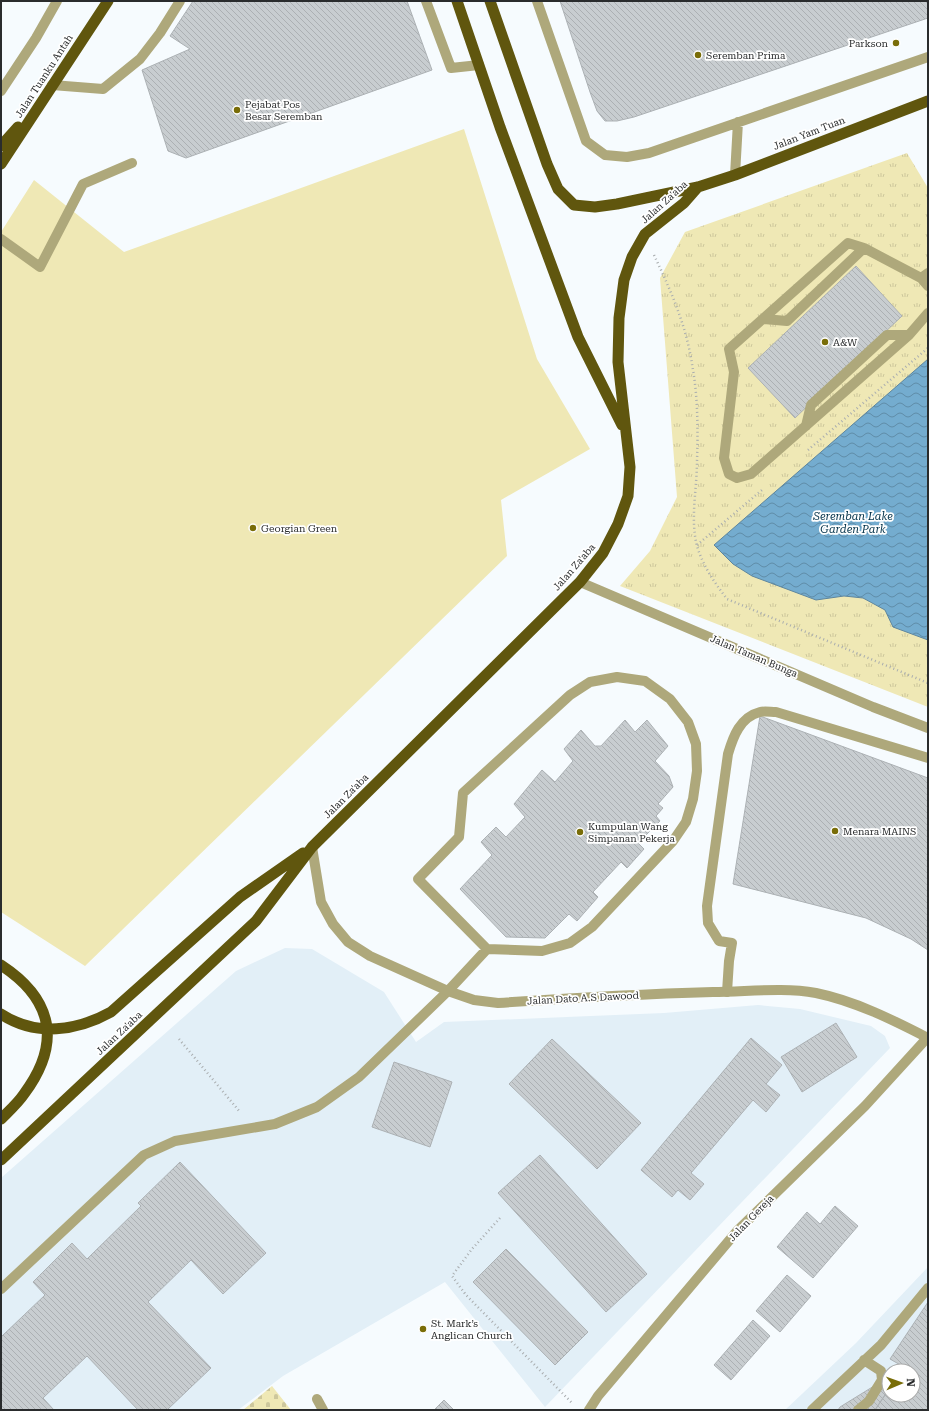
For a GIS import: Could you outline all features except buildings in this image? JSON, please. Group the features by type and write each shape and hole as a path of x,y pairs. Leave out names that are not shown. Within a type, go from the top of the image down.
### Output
{"highway":[{"name":"Jalan Tuanku Antah","path":"1,164 108,1"},
{"path":"457,1 479,66 578,337 625,430"},
{"name":"Jalan Yam Tuan","path":"490,1 547,164 558,189 574,205 595,207 698,187 735,175 928,101"},
{"path":"1,146 39,105"},
{"name":"Jalan Za'aba","path":"1,1160 256,921 312,846 580,582 603,553 618,524 628,496 630,467 618,362 619,318 624,280 632,257 645,234 684,202 698,187"},
{"name":"Jalan Za'aba","path":"1,1014 28,1026 48,1029 73,1028 93,1022 111,1012 240,897 312,846"},
{"path":"1,965 20,977 40,1002 48,1029 46,1050 39,1071 24,1095 1,1119"}],"street":[{"path":"1,91 36,38 57,1"},
{"path":"52,85 103,89 140,59 160,33 180,1"},
{"path":"426,1 451,68 479,66"},
{"path":"537,1 586,141 605,155 627,157 649,153 928,57"},
{"path":"735,175 738,122"},
{"path":"1,239 40,267 83,184 132,163"},
{"path":"928,286 924,275 864,248 848,244 729,349 734,372 724,458 728,474 737,478 751,474 909,335 928,313"},
{"path":"764,318 787,322 864,248"},
{"path":"806,426 812,405 887,336 909,335"},
{"name":"Jalan Taman Bunga","path":"580,582 873,707 928,728"},
{"path":"1,1289 144,1155 175,1141 275,1124 317,1107 359,1077 448,991 487,949 542,951 570,943 592,927 672,841 686,822 693,799 697,771 696,744 688,722 670,699 645,681 617,677 590,682 570,695 463,793 459,837 418,880 487,949"},
{"path":"727,992 732,943 719,941 708,923 707,906 728,754 734,734 745,721 759,712 776,712 928,758"},
{"name":"Jalan Dato A.S Dawood","path":"312,846 321,902 333,924 348,942 370,956 448,991 474,1000 498,1003 634,995 727,992 769,991 815,993 864,1008 927,1038"},
{"name":"Jalan Gereja","path":"589,1410 598,1396 738,1230 865,1106 927,1038"},
{"path":"812,1410 881,1345 928,1288"},
{"path":"858,1410 869,1401 882,1380 881,1370 864,1360"},
{"path":"317,1399 323,1410"}],"path":[{"path":"645,234 681,315 692,364 698,416 694,507 697,546 710,577 727,599 928,683"},
{"path":"804,454 928,348"},
{"path":"697,546 768,485"},
{"path":"179,1039 253,1128"},
{"path":"500,1218 472,1249 452,1276 466,1295 578,1410"}],"shaded area":[{"path":"285,948 312,949 384,992 416,1042 444,1022 664,1013 758,1005 800,1009 871,1026 885,1036 890,1048 545,1407 445,1282 283,1376 238,1410 1,1410 1,1178 236,971"},
{"path":"928,1267 928,1410 785,1410 856,1343"}],"green space":[{"name":"Georgian Green","path":"464,129 537,359 590,449 501,500 507,556 85,966 1,912 1,232 34,180 124,252"},
{"path":"907,153 928,188 928,707 620,586 650,551 677,497 660,278 685,232"},
{"path":"272,1386 291,1410 243,1410"}],"water":[{"name":"Seremban Lake Garden Park","path":"928,359 928,640 893,627 885,610 863,598 844,596 816,600 752,576 733,564 714,545"}],"place":[{"name":"Parkson","path":"896,43"},
{"name":"Seremban Prima","path":"698,55"},
{"name":"Pejabat Pos Besar Seremban","path":"237,110"},
{"name":"A&W","path":"825,342"},
{"name":"Georgian Green","path":"253,528"},
{"name":"Menara MAINS","path":"835,831"},
{"name":"Kumpulan Wang Simpanan Pekerja","path":"580,832"},
{"name":"St. Mark’s Anglican Church","path":"423,1329"}]}
